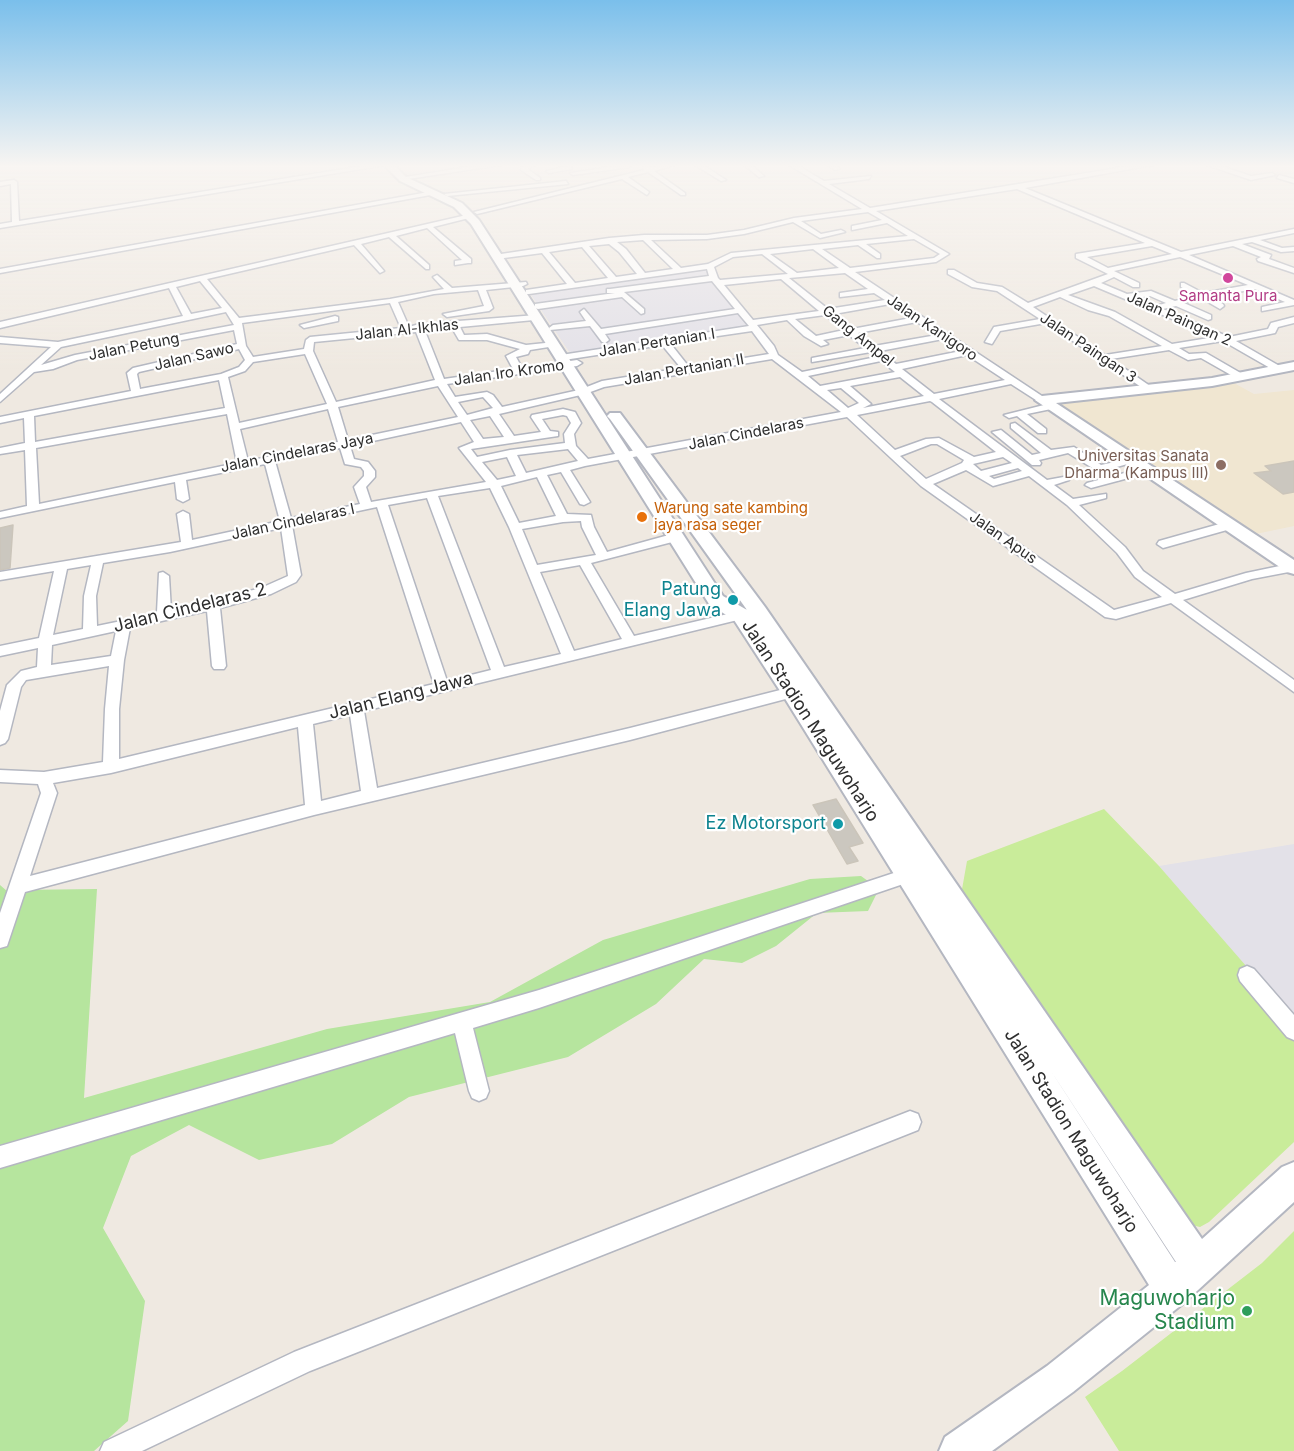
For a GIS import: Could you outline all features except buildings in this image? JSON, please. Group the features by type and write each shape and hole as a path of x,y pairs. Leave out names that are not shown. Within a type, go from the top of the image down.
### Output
{"main road":[{"name":"Jalan Stadion Maguwoharjo","path":"480,233 634,454 739,586 749,613 792,692 909,875 961,935 1185,1277"},
{"name":"Jalan Stadion Maguwoharjo","path":"484,233 504,256 543,323"},
{"path":"1047,403 1241,377 1287,368"},
{"name":"Jalan Stadion Maguwoharjo","path":"588,390 585,418 634,454 676,537 721,604 749,613 1185,1277"},
{"path":"1047,403 1294,568"},
{"path":"712,593 739,586"},
{"path":"959,1451 1060,1379 1185,1277 1294,1179"}],"street":[{"path":"0,271 287,233"},
{"path":"0,325 400,233"},
{"path":"436,233 468,261"},
{"path":"504,256 609,240 738,233"},
{"path":"815,233 820,236 841,233"},
{"path":"543,323 575,300 590,293 847,271 936,260 944,255 908,233"},
{"path":"1126,233 1262,287 1294,303"},
{"path":"1285,233 1294,236"},
{"name":"Jalan Paingan 2","path":"1094,283 1110,272 1285,233"},
{"path":"391,235 426,267"},
{"path":"1273,235 1294,243"},
{"path":"645,237 679,270"},
{"path":"519,372 511,356 525,352 525,348 572,285 710,266 729,256 762,251 861,244 915,237"},
{"path":"609,240 624,252 623,254 643,276"},
{"path":"1253,240 1281,250 1294,249"},
{"path":"356,243 380,271"},
{"path":"1235,243 1268,257 1294,272"},
{"path":"583,244 614,280"},
{"path":"846,249 861,244"},
{"path":"861,244 877,256"},
{"path":"1136,285 1079,256 1153,244"},
{"name":"Jalan Kanigoro","path":"814,247 862,282 1047,403"},
{"path":"543,250 572,285"},
{"path":"762,251 795,275"},
{"path":"1268,257 1294,263"},
{"path":"458,263 478,259"},
{"path":"710,266 717,281 771,348 774,356"},
{"path":"1220,270 1236,266"},
{"name":"Jalan Paingan 3","path":"951,272 975,285 999,289 1049,320 1147,388"},
{"path":"437,277 450,290"},
{"name":"Gang Ampel","path":"783,277 932,397 1071,503 1121,549 1139,574 1294,687"},
{"path":"203,279 229,309 238,324 242,346 250,360"},
{"path":"851,284 862,282"},
{"path":"1028,307 1030,303 1094,283"},
{"name":"Jalan Paingan 2","path":"1094,283 1158,308 1287,368"},
{"path":"171,285 188,317"},
{"path":"1184,285 1220,306"},
{"path":"1158,308 1200,296 1262,287"},
{"path":"464,289 469,306 446,309 460,337 487,337 525,348"},
{"name":"Jalan Petung","path":"30,370 50,367 76,358 202,334 238,324 304,311 393,301 450,290 464,289 482,292 543,323"},
{"path":"843,295 875,290"},
{"path":"450,320 489,308 482,292"},
{"path":"590,293 624,294 641,310"},
{"path":"1129,296 1151,293 1208,317"},
{"path":"1279,296 1294,293"},
{"path":"1060,294 1091,308 1112,314 1188,357 1203,355 1241,377"},
{"path":"575,300 612,350"},
{"path":"393,301 406,330"},
{"name":"Jalan Pertanian I","path":"543,323 612,350 891,301"},
{"path":"1294,303 1269,309 1294,319"},
{"path":"0,340 58,345 229,309"},
{"path":"599,332 742,310"},
{"path":"304,311 304,325 310,340 308,351 332,405 350,463 364,464 369,471 368,480 360,487 367,506"},
{"path":"498,314 543,323 592,323"},
{"path":"790,318 807,334 817,338 838,356"},
{"path":"817,338 918,319"},
{"path":"1104,358 1175,348 1272,330 1274,325 1294,319"},
{"path":"304,325 335,320"},
{"name":"Jalan Al-Ikhlas","path":"310,340 406,330 450,320 481,323 543,323"},
{"path":"633,338 687,329 680,320"},
{"path":"989,342 995,330 1049,320"},
{"path":"481,323 487,337"},
{"name":"Jalan Iro Kromo","path":"235,427 441,383 519,372 543,323"},
{"path":"419,327 441,383 480,443"},
{"path":"202,334 206,344"},
{"path":"814,360 944,336"},
{"path":"664,342 687,370"},
{"path":"0,399 58,345"},
{"name":"Jalan Sawo","path":"136,394 133,372 170,367 242,346"},
{"path":"0,419 223,376 242,369 250,360 308,351"},
{"path":"819,389 968,352"},
{"name":"Jalan Pertanian II","path":"588,390 602,384 774,356"},
{"name":"Jalan Apus","path":"774,356 847,412 925,484 1110,614 1116,615 1250,576 1294,568"},
{"path":"801,375 884,358"},
{"path":"223,376 243,464"},
{"name":"Jalan Cindelaras","path":"634,454 1012,381"},
{"path":"842,384 866,404 847,412"},
{"name":"Jalan Cindelaras Jaya","path":"0,515 588,390"},
{"path":"452,400 484,394 490,397 511,439"},
{"path":"543,400 553,414"},
{"path":"1042,431 1014,414 1047,403"},
{"path":"0,451 231,410"},
{"path":"547,434 536,418 566,412 585,418"},
{"path":"28,415 33,508"},
{"path":"569,655 515,527 494,484 464,448 480,443 547,434 569,434 585,418"},
{"path":"1015,426 1049,454"},
{"path":"892,455 930,441 939,441 993,483 1037,463 997,432"},
{"path":"569,434 571,446 585,463"},
{"path":"473,461 510,453 571,446"},
{"path":"1032,458 1070,449 1099,469 1140,466"},
{"path":"510,453 522,477"},
{"path":"925,484 970,463 1005,453"},
{"name":"Jalan Cindelaras I","path":"0,576 187,544 431,493 494,484 634,454"},
{"name":"Jalan Cindelaras 2","path":"0,651 213,606 266,591 294,577 286,523 268,459"},
{"path":"1091,484 1140,466"},
{"path":"564,468 584,502"},
{"path":"540,473 563,518"},
{"path":"180,477 183,499"},
{"path":"1044,484 1065,478"},
{"path":"431,493 499,672"},
{"path":"1071,503 1102,496"},
{"path":"382,504 442,686"},
{"path":"183,513 187,544"},
{"path":"515,527 563,518 587,517 591,536 603,557"},
{"path":"1163,544 1230,525"},
{"path":"532,570 603,557 676,537"},
{"path":"90,632 90,596 98,559"},
{"path":"584,561 629,640"},
{"path":"44,671 45,643 61,566"},
{"path":"160,617 164,613 163,576"},
{"path":"213,606 219,666"},
{"name":"Jalan Elang Jawa","path":"47,786 92,771 629,640 749,613"},
{"path":"111,767 112,709 117,660 124,625"},
{"path":"0,739 14,685 26,674 117,660"},
{"path":"19,886 314,808 370,797 630,734 792,692"},
{"path":"356,706 370,797"},
{"path":"305,719 314,808"},
{"path":"0,776 47,786 19,886 0,940"},
{"path":"0,1157 539,999 909,875"},
{"path":"1247,975 1294,1030"},
{"path":"462,1022 479,1091"},
{"path":"113,1451 303,1361 910,1122"}],"shaded area":[{"path":"710,266 754,328 572,356 529,292"},
{"name":"Universitas Sanata Dharma (Kampus III)","path":"1234,383 1254,394 1294,390 1294,526 1251,535 1057,404"},
{"path":"1294,844 1294,1029 1159,866"}],"green space":[{"path":"1104,809 1159,866 1294,1021 1294,1142 1209,1222 1200,1227 1187,1224 961,895 967,861"},
{"path":"861,876 879,889 868,911 817,913 776,946 742,963 704,959 656,1004 568,1057 409,1097 332,1144 259,1160 189,1125 131,1156 103,1228 145,1301 128,1421 94,1451 0,1451 0,885 15,898 18,890 97,889 84,1098 327,1029 490,1002 603,940 810,879"},
{"name":"Maguwoharjo Stadium","path":"1294,1231 1294,1451 1119,1451 1085,1397 1262,1263"}],"place":[{"name":"Samanta Pura","path":"1228,278"},
{"name":"Universitas Sanata Dharma (Kampus III)","path":"1221,465"},
{"name":"Warung sate kambing jaya rasa seger","path":"642,517"},
{"name":"Patung Elang Jawa","path":"733,600"},
{"name":"Ez Motorsport","path":"838,824"},
{"name":"Maguwoharjo Stadium","path":"1247,1311"}]}
